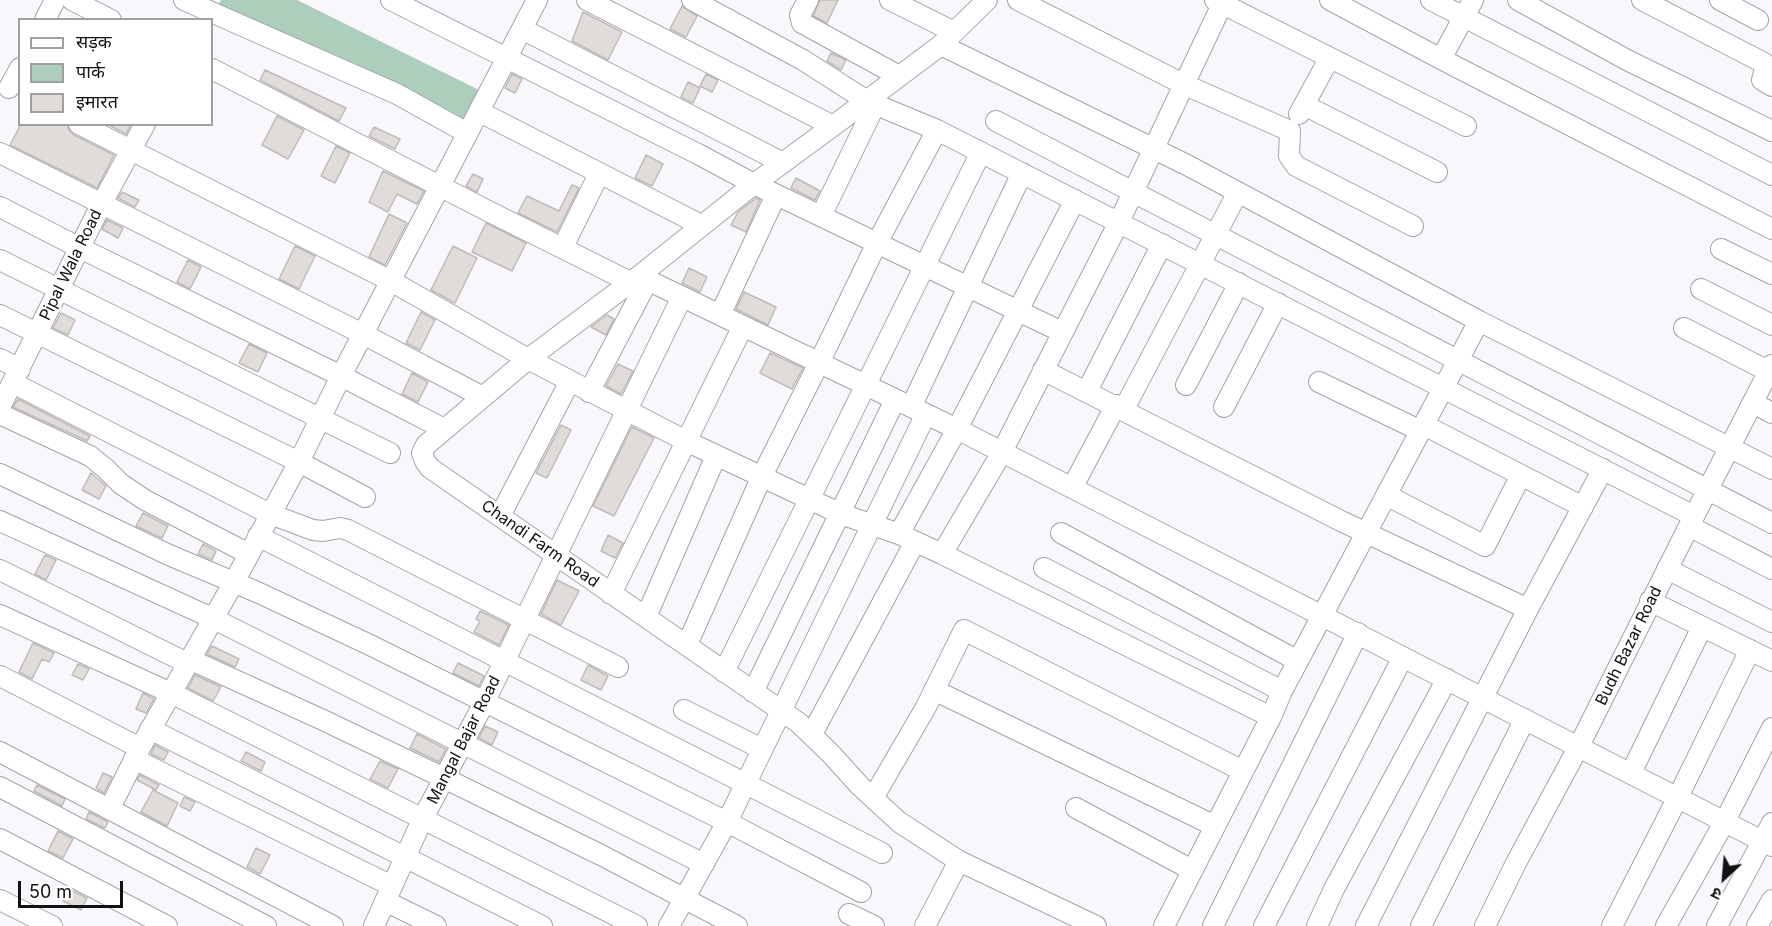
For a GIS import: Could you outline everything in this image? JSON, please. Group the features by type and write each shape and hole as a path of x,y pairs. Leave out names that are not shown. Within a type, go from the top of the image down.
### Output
{"street":[{"path":"46,18 55,0"},
{"path":"72,0 107,18"},
{"path":"184,0 397,94 467,133"},
{"path":"391,0 776,195 1062,332"},
{"path":"110,808 150,729 299,462 341,376 537,0"},
{"path":"587,0 833,126"},
{"path":"692,0 803,60 871,102 937,130 981,152 1603,469 1772,568"},
{"path":"890,0 947,38 1153,149 1479,321 1772,469"},
{"name":"Chandi Farm Road","path":"987,0 947,38 899,76 871,102 833,126 754,184 701,225 639,279 528,359 444,429 426,445 422,453 430,468 812,734 899,822 959,861 1096,926"},
{"path":"1018,0 1183,84 1290,131"},
{"path":"1330,0 1772,229"},
{"path":"1431,0 1772,174"},
{"path":"1441,59 1473,0"},
{"path":"1518,0 1627,60 1772,131"},
{"path":"1642,0 1761,61 1766,65 1762,80 1772,86"},
{"path":"1720,0 1758,20"},
{"path":"804,1 800,20 806,26 899,76"},
{"path":"942,554 1002,452 1119,222 1220,1 1329,59 1466,126"},
{"path":"522,29 783,163"},
{"path":"1329,59 1290,131 1289,156 1296,166 1413,226"},
{"path":"213,70 440,187 563,247 682,297 957,429 1768,844"},
{"path":"9,89 18,72"},
{"path":"821,216 871,102"},
{"path":"1304,105 1437,172"},
{"path":"480,112 701,225"},
{"path":"996,121 1772,523"},
{"path":"83,126 391,281 627,412 841,514 907,538 942,554 1271,717"},
{"name":"Pipal Wala Road","path":"0,407 102,203 144,126"},
{"path":"687,645 762,476 877,243 937,130"},
{"path":"724,672 981,152"},
{"path":"0,153 363,334 483,397"},
{"path":"669,926 727,822 873,525 911,407 1022,173"},
{"path":"563,247 599,174"},
{"path":"1072,488 1201,264 1238,192"},
{"path":"720,315 776,195"},
{"path":"812,734 957,429 1075,200"},
{"path":"0,207 444,429"},
{"path":"1087,391 1162,244"},
{"path":"1721,249 1772,274"},
{"path":"0,260 390,453"},
{"path":"589,392 639,279"},
{"path":"1186,385 1239,283"},
{"path":"1701,289 1772,325"},
{"name":"Mangal Bajar Road","path":"374,926 423,819 484,703 682,297"},
{"path":"1224,407 1278,303"},
{"path":"0,315 299,462 365,497"},
{"path":"1164,926 1271,717 1282,691 1479,321"},
{"path":"611,594 743,326"},
{"path":"1684,328 1771,370"},
{"path":"0,359 16,376 270,514 313,530 340,528 348,530 618,667"},
{"path":"1043,370 1366,532 1528,609"},
{"name":"Budh Bazar Road","path":"1485,926 1579,746 1691,521 1771,370"},
{"path":"500,516 570,381"},
{"path":"1319,382 1423,428 1583,507"},
{"path":"1753,403 1772,413"},
{"path":"753,692 841,514 911,407"},
{"path":"0,414 90,456 121,484 145,500 249,554"},
{"path":"646,617 716,456"},
{"path":"1366,926 1528,609 1603,469"},
{"path":"0,474 169,555 234,582 370,645 727,822 861,892"},
{"path":"1386,495 1485,546 1521,475"},
{"path":"0,521 212,618 704,864"},
{"path":"1062,533 1298,661"},
{"path":"258,536 882,853"},
{"path":"1044,568 1282,691"},
{"path":"1667,569 1772,622"},
{"path":"0,570 183,661 189,659 444,778 601,855 737,926"},
{"path":"1650,601 1772,661"},
{"path":"0,615 171,693 637,926"},
{"path":"1631,773 1702,627"},
{"path":"873,798 934,690 964,630 1243,771"},
{"path":"1213,926 1358,633"},
{"path":"1612,926 1750,650"},
{"path":"1264,926 1402,657"},
{"path":"0,676 388,893 436,926"},
{"path":"1317,926 1447,679"},
{"path":"934,690 1215,826"},
{"path":"684,710 762,749"},
{"path":"1421,926 1525,719"},
{"path":"1666,926 1725,821 1772,728"},
{"path":"150,729 542,926"},
{"path":"0,752 333,926"},
{"path":"0,787 266,926"},
{"path":"1076,808 1192,870"},
{"path":"1717,926 1768,844 1772,823"},
{"path":"0,839 167,926"},
{"path":"925,926 959,861"},
{"path":"0,900 52,926"},
{"path":"1757,926 1772,900"},
{"path":"849,914 874,926"}],"green space":[{"path":"221,0 297,0 481,91 463,127 218,5"}],"building":[{"path":"820,0 838,0 827,23 813,16"},
{"path":"682,6 697,16 686,37 670,29"},
{"path":"583,12 622,32 608,60 572,41"},
{"path":"831,53 846,60 841,70 827,61"},
{"path":"265,70 346,108 339,121 260,80"},
{"path":"512,74 522,79 515,93 505,88"},
{"path":"706,74 718,80 712,92 700,86"},
{"path":"688,82 700,88 693,103 681,97"},
{"path":"277,116 304,130 288,159 262,145"},
{"path":"20,126 68,126 74,135 114,155 97,188 10,145"},
{"path":"111,126 130,126 126,134"},
{"path":"374,127 400,139 395,149 369,136"},
{"path":"336,146 350,153 335,183 321,176"},
{"path":"646,155 663,164 652,186 635,178"},
{"path":"383,171 424,191 417,204 397,194 388,212 369,202"},
{"path":"473,174 483,179 477,192 466,186"},
{"path":"796,178 820,191 815,200 791,188"},
{"path":"572,185 579,188 557,232 518,213 527,196 559,211"},
{"path":"122,192 139,200 135,207 118,198"},
{"path":"756,198 760,200 746,232 731,225 738,212"},
{"path":"389,214 407,223 385,265 369,257"},
{"path":"107,220 123,228 118,238 102,229"},
{"path":"486,223 526,243 512,271 472,252"},
{"path":"295,246 315,256 299,289 279,279"},
{"path":"453,246 477,258 455,303 431,290"},
{"path":"188,260 201,267 190,289 177,282"},
{"path":"689,268 707,277 700,292 682,283"},
{"path":"744,292 776,307 768,325 736,309"},
{"path":"421,312 435,320 420,350 406,343"},
{"path":"61,313 75,320 68,335 53,328"},
{"path":"607,315 614,319 606,335 591,327"},
{"path":"249,344 267,353 258,372 239,363"},
{"path":"770,353 803,368 792,389 760,373"},
{"path":"618,364 633,371 621,394 606,386"},
{"path":"412,373 428,382 418,402 402,394"},
{"path":"18,399 90,436 87,441 13,407"},
{"path":"561,425 571,430 547,478 536,473"},
{"path":"632,427 654,438 614,516 593,506"},
{"path":"91,473 106,486 99,499 82,490"},
{"path":"143,513 168,526 162,538 136,526"},
{"path":"608,535 623,543 615,558 601,551"},
{"path":"203,544 216,551 212,560 198,554"},
{"path":"45,555 56,560 46,580 35,574"},
{"path":"557,580 579,591 561,625 541,614"},
{"path":"480,611 509,625 499,645 474,632 480,621 476,619"},
{"path":"33,643 54,653 49,662 42,659 32,679 19,672"},
{"path":"212,646 239,659 235,667 207,654"},
{"path":"458,663 484,676 479,686 453,673"},
{"path":"78,664 89,669 83,680 72,675"},
{"path":"588,665 608,676 601,690 581,680"},
{"path":"195,675 221,687 213,701 188,688"},
{"path":"143,693 154,699 146,713 136,709"},
{"path":"485,726 498,732 492,745 479,738"},
{"path":"417,734 446,749 439,762 410,748"},
{"path":"155,745 168,752 164,760 151,754"},
{"path":"246,752 265,762 261,771 241,761"},
{"path":"380,761 398,769 388,788 370,779"},
{"path":"103,773 112,777 104,793 96,788"},
{"path":"140,775 159,785 156,790 137,780"},
{"path":"37,785 65,799 62,806 34,791"},
{"path":"153,790 178,803 167,826 141,812"},
{"path":"184,797 195,802 190,811 180,806"},
{"path":"89,812 108,822 105,828 86,819"},
{"path":"58,831 73,839 63,858 48,851"},
{"path":"256,848 270,855 260,874 247,867"},
{"path":"69,889 87,898 81,910 63,901"}]}
